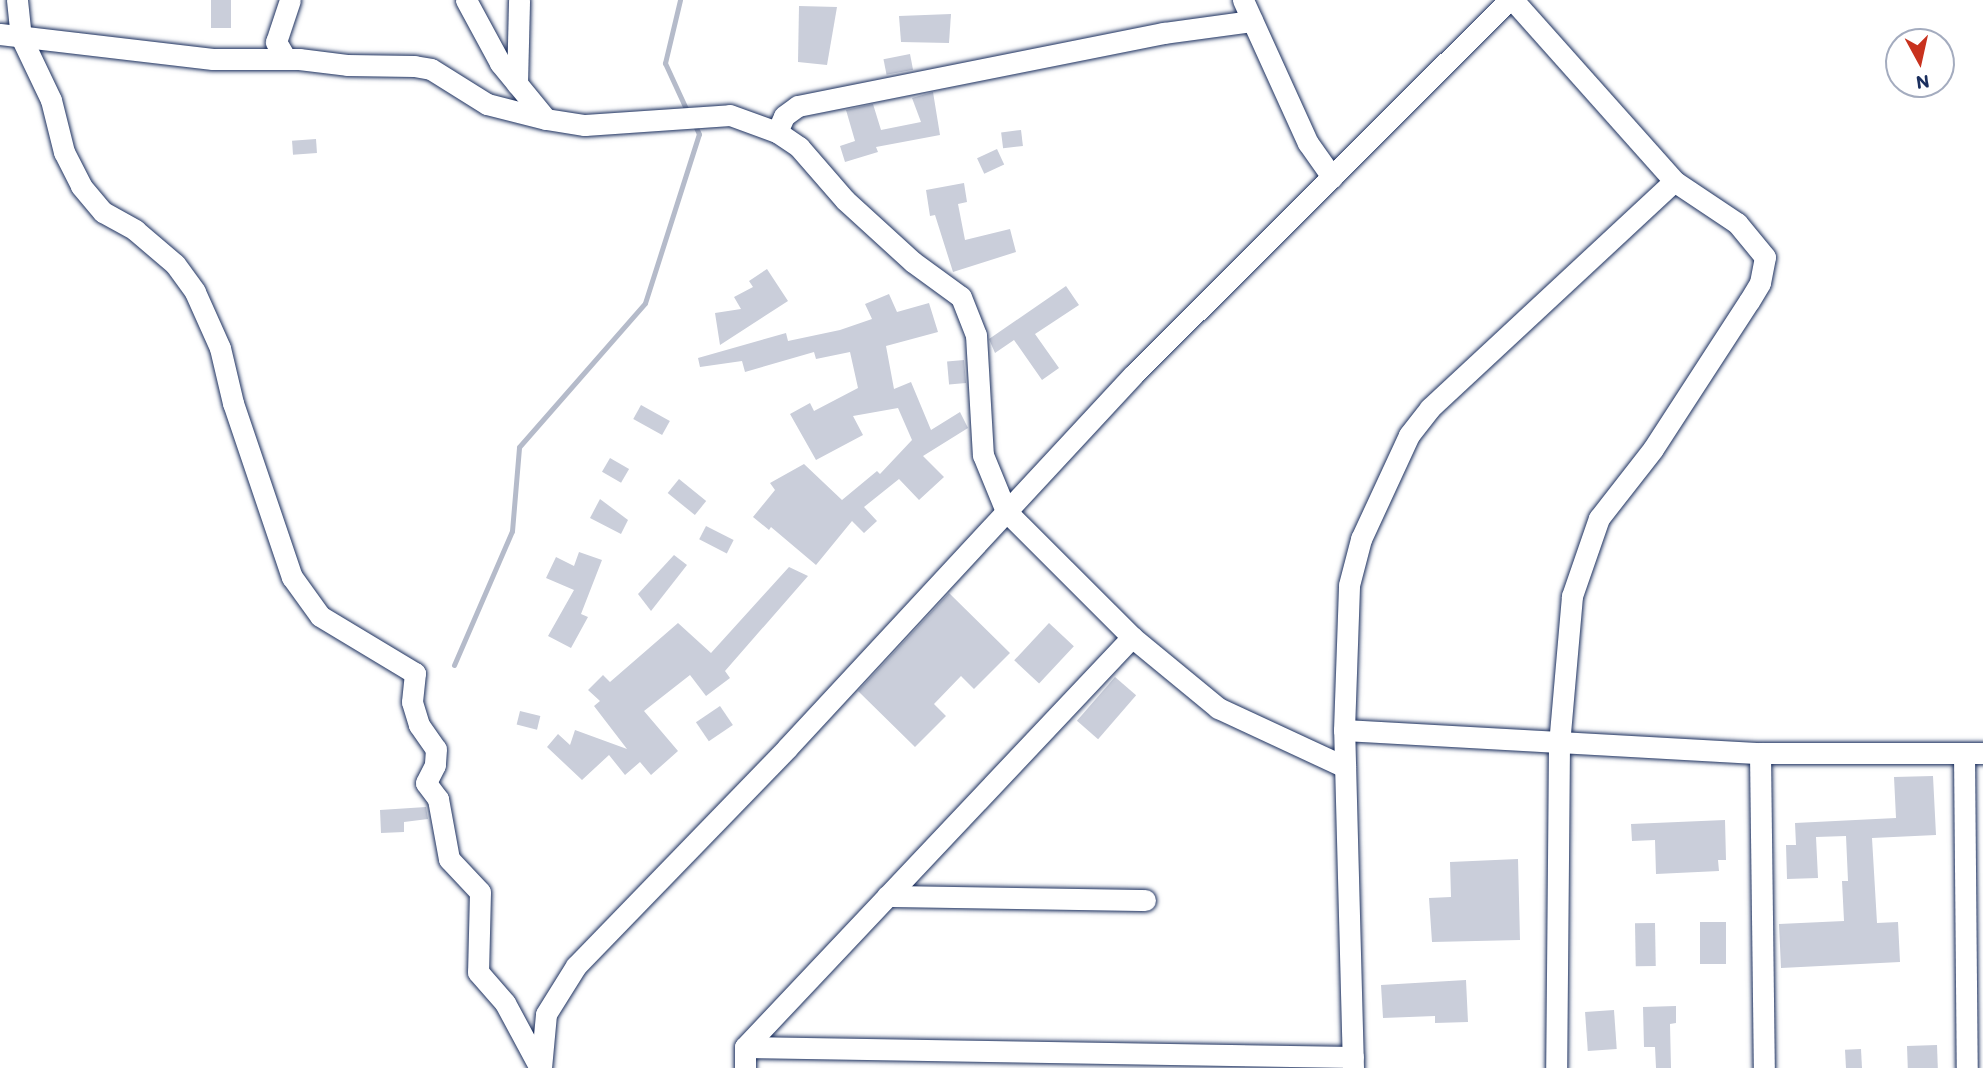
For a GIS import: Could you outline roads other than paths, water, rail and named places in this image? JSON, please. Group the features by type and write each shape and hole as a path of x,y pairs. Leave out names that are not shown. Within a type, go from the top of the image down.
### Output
{"street":[{"path":"17,0 11,36 51,100 64,152 81,186 103,212 135,230 174,264 195,292 220,348 233,403 292,577 320,616 415,673 412,702 418,725 436,749 435,765 426,783 438,799 449,859 480,892 478,972 505,1003 540,1068"},
{"path":"286,59 276,42 290,0"},
{"path":"466,0 490,47 546,119"},
{"path":"517,84 519,0"},
{"path":"1243,0 1308,143 1332,177"},
{"path":"540,1068 546,1014 576,966 787,748 1133,375 1511,0 1674,181 1737,223 1758,244 1765,270 1653,449 1599,518 1572,596 1559,745 1556,1068"},
{"path":"777,132 784,116 798,106 1151,35 1252,22"},
{"path":"11,36 213,59 286,59 431,69 487,104 546,119 585,125 730,115 777,132 799,147 845,201 913,262 961,297 976,335 983,456 1006,511 1132,637 1218,708 1345,767"},
{"path":"745,1058 1353,1062 1344,730 1353,562 1409,435 1430,408 1674,181"},
{"path":"745,1058 887,896 1132,637"},
{"path":"1344,730 1559,745 1759,754 1973,753 1967,1068"},
{"path":"1759,754 1764,1068"},
{"path":"887,896 1144,900"}],"waterway":[{"path":"680,0 665,63 688,113"},
{"path":"454,665 512,531 519,447 645,303 699,134 693,121"}]}
